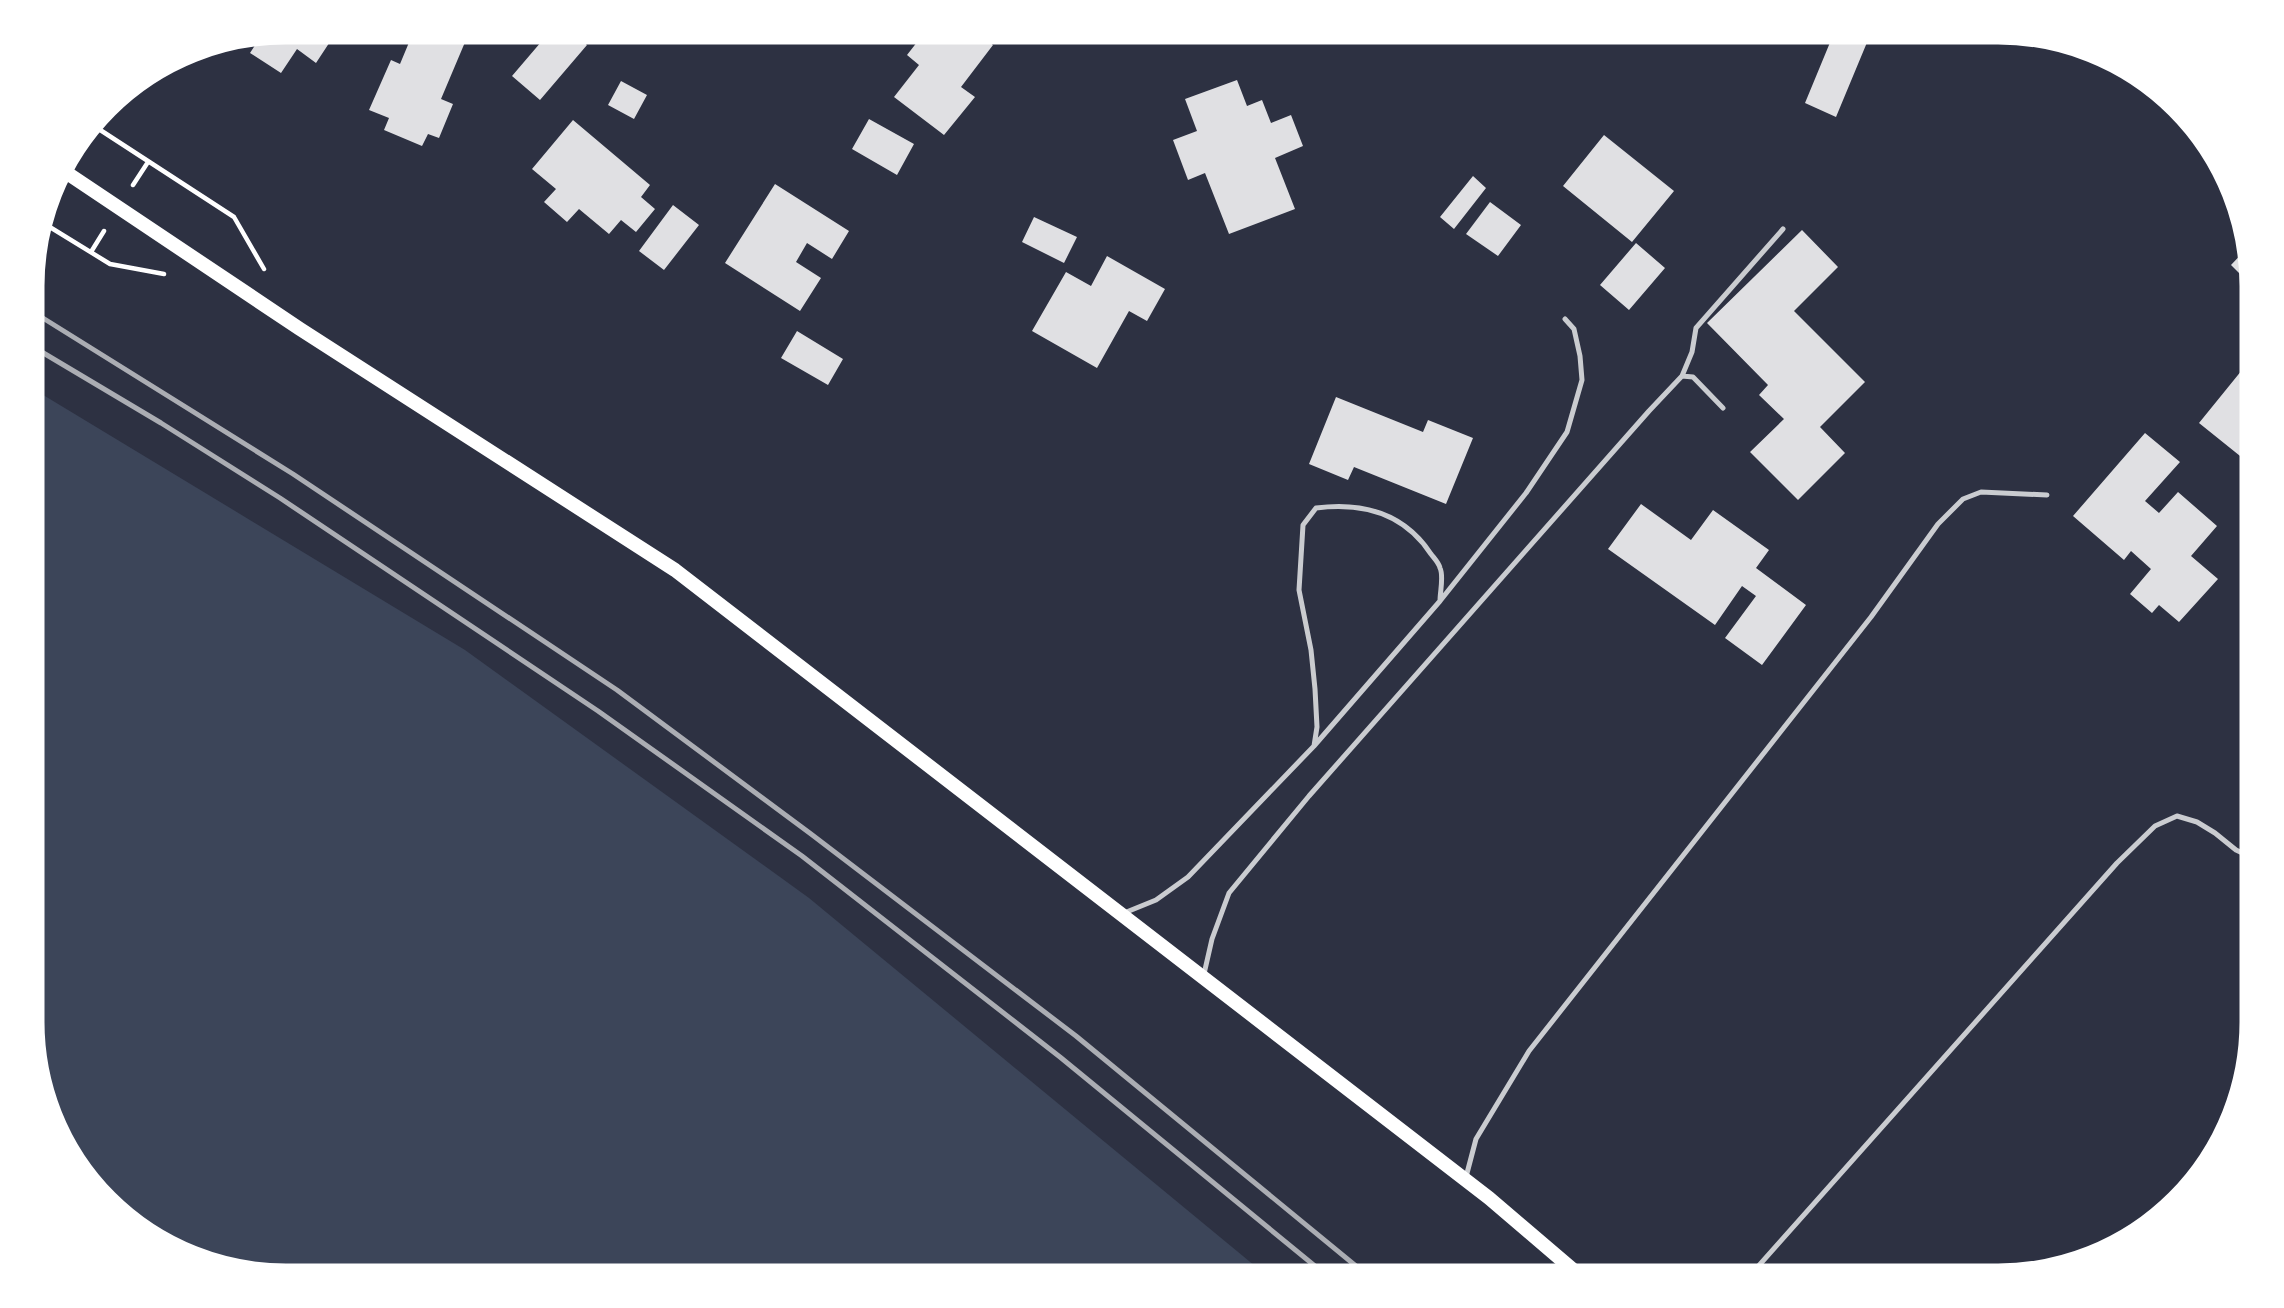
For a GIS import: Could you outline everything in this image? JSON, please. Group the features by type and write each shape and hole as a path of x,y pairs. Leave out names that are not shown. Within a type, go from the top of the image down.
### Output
{"main road":[{"path":"68,174 300,329 675,570 1466,1180 1570,1267"}],"lane":[{"path":"1203,977 1212,939 1229,893 1309,796 1682,376 1692,352 1696,328 1783,229"},
{"path":"1121,914 1156,900 1188,877 1314,746 1440,601 1526,494 1567,432 1582,380 1574,329 1565,319"},
{"path":"1682,376 1693,377 1723,408"},
{"path":"1466,1180 1476,1139 1529,1051 1871,617 1938,524 1963,499 1981,492 2047,495"},
{"path":"1314,746 1317,727 1315,689 1311,650 1299,590 1303,525 1316,508 1341,505 1373,511 1403,522 1422,540 1441,569 1440,601"},
{"path":"1758,1267 2117,863 2155,826 2177,816 2197,822 2244,854"}],"path":[{"path":"97,128 234,217"},
{"path":"48,226 110,264 173,275"}],"shaded area":[{"path":"40,393 465,650 809,898 1257,1267 286,1268 254,1266 207,1255 149,1226 112,1196 91,1172 73,1145 53,1101 42,1054"}],"building":[{"path":"1831,40 1868,40 1836,117 1805,103"},
{"path":"330,41 316,63 297,49 281,73 250,53 257,42"},
{"path":"410,41 466,41 441,99 453,104 439,138 428,134 422,146 384,130 389,118 369,110 391,60 400,64"},
{"path":"542,41 582,41 587,45 540,100 512,76"},
{"path":"918,41 987,41 993,45 961,87 975,97 944,135 894,97 919,65 907,55"},
{"path":"1237,80 1247,106 1262,100 1271,123 1291,115 1303,146 1275,158 1295,209 1229,234 1205,173 1188,180 1173,140 1197,131 1185,99"},
{"path":"621,81 647,95 634,119 608,105"},
{"path":"869,119 914,144 897,175 852,149"},
{"path":"573,120 650,185 641,197 655,209 636,232 621,220 609,234 579,209 567,222 544,202 556,189 532,169"},
{"path":"1604,135 1674,191 1632,242 1563,186"},
{"path":"1473,176 1486,188 1454,229 1440,217"},
{"path":"775,184 849,231 832,259 807,243 796,262 821,278 800,311 725,263"},
{"path":"1490,202 1521,225 1498,256 1466,234"},
{"path":"673,205 699,225 664,270 639,251"},
{"path":"1034,217 1077,237 1064,263 1022,242"},
{"path":"1802,230 1838,267 1794,311 1865,382 1820,427 1845,453 1798,500 1750,452 1784,419 1759,395 1768,385 1707,323"},
{"path":"1636,243 1665,268 1629,310 1600,285"},
{"path":"2242,253 2243,277 2231,265"},
{"path":"1107,256 1165,289 1147,321 1129,311 1097,368 1032,331 1066,272 1091,286"},
{"path":"797,331 843,359 828,385 781,358"},
{"path":"2243,369 2243,459 2199,423"},
{"path":"1336,397 1423,432 1428,420 1473,438 1446,504 1354,467 1348,480 1309,464"},
{"path":"2145,433 2180,462 2145,501 2159,513 2178,492 2217,526 2191,556 2218,579 2179,622 2159,605 2152,613 2130,594 2151,569 2131,551 2124,560 2073,516"},
{"path":"1641,504 1691,540 1713,510 1769,550 1756,568 1806,605 1762,665 1725,638 1756,596 1742,586 1715,625 1608,549"}],"railway":[{"path":"40,316 293,474 617,690 1076,1036 1358,1267"},
{"path":"40,351 280,498 598,711 802,856 1060,1057 1317,1267"}]}
